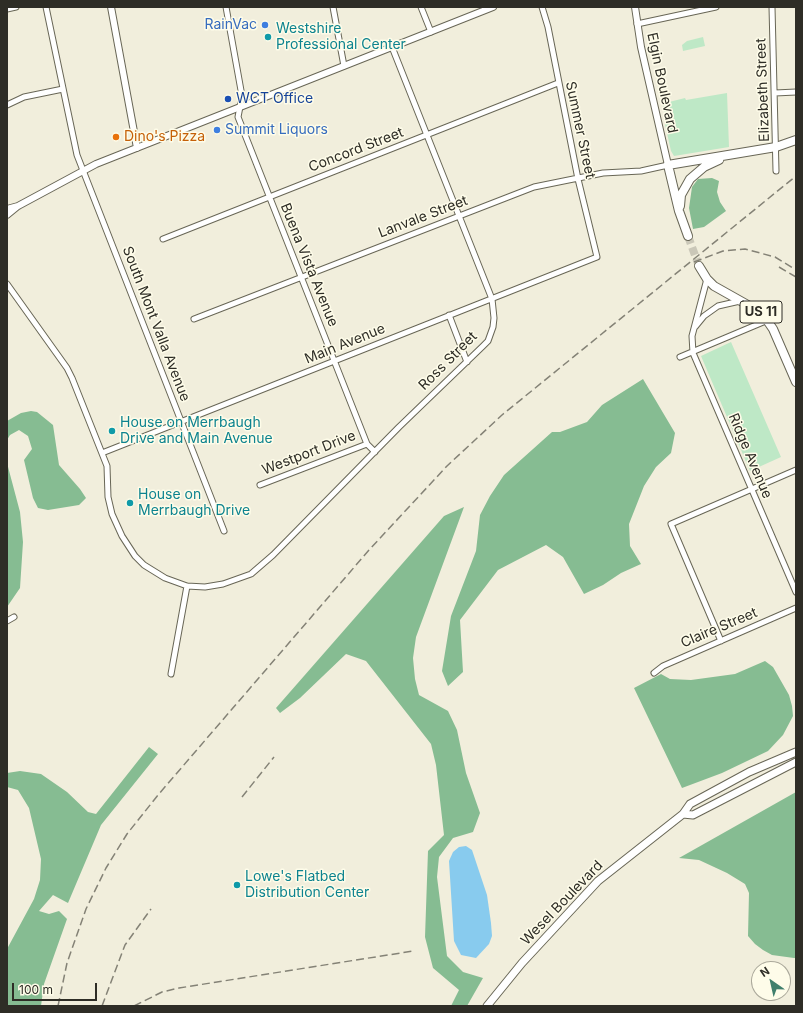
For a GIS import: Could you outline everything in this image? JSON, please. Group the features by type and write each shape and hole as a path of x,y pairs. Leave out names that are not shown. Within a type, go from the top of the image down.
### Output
{"main road":[{"path":"688,236 679,210 668,165 776,146 796,140"},
{"path":"679,210 681,195 685,186 696,172 713,162 733,154"},
{"name":"US 11","path":"700,266 707,279 714,286 762,313 768,320 796,382"},
{"name":"Wesel Boulevard","path":"487,1006 522,963 598,881 683,814 690,804 748,772 796,752"},
{"name":"Wesel Boulevard","path":"683,814 693,815 796,762"}],"street":[{"path":"7,9 16,7"},
{"name":"South Mont Valla Avenue","path":"46,7 77,155 224,531"},
{"path":"111,7 137,148"},
{"name":"Buena Vista Avenue","path":"226,7 242,96 238,117 367,444 375,452"},
{"path":"333,7 344,66"},
{"path":"421,7 431,32"},
{"path":"7,215 18,206 83,170 240,106 493,7"},
{"name":"Summer Street","path":"542,7 548,27 578,179 597,257"},
{"name":"Elgin Boulevard","path":"635,7 637,24 668,165"},
{"path":"637,24 716,7"},
{"name":"Elizabeth Street","path":"772,7 776,172"},
{"name":"Ross Street","path":"7,284 67,368 102,453 106,466 109,506 116,525 129,548 144,565 154,572 165,578 187,586 205,587 223,584 252,574 273,555 483,346 490,334 494,318 492,299 392,47"},
{"name":"Concord Street","path":"163,239 558,83"},
{"path":"7,105 24,97 63,90"},
{"path":"775,93 796,92"},
{"name":"Lanvale Street","path":"194,319 534,187 615,171 641,171 668,165"},
{"path":"7,209 18,206"},
{"name":"Main Avenue","path":"102,453 597,257"},
{"name":"Ridge Avenue","path":"707,279 691,344 693,353 796,592"},
{"path":"695,328 704,316 718,306 742,301"},
{"path":"449,315 467,362"},
{"path":"680,357 693,353 768,320"},
{"name":"Westport Drive","path":"260,485 367,444"},
{"path":"721,641 670,524 796,470"},
{"path":"171,674 187,586"},
{"name":"Claire Street","path":"654,673 663,666 796,608"},
{"path":"7,621 14,617"}],"green space":[{"path":"703,37 705,46 683,51 682,45 687,41"},
{"path":"727,93 729,147 674,156 671,151 665,124 667,122 663,106 665,103 685,98 686,100"},
{"path":"712,178 719,181 717,192 720,202 726,211 704,227 693,229 689,208 692,187 698,179"},
{"path":"731,342 781,457 750,471 701,356"},
{"path":"643,379 675,433 671,453 656,467 644,486 629,524 630,546 641,564 621,573 603,585 584,594 563,557 546,545 498,570 460,620 463,672 448,686 442,671 451,616 476,551 480,515 490,496 504,475 552,432 560,432 587,422 602,405"},
{"path":"31,411 37,412 53,425 59,465 86,498 79,505 48,510 38,508 33,498 24,460 32,449 28,436 19,430 10,435 7,440 7,421 21,413"},
{"path":"7,463 20,512 23,542 20,588 7,607"},
{"path":"464,507 416,637 413,658 415,679 419,695 448,711 457,730 466,773 480,813 473,832 453,838 439,857 437,877 447,956 463,972 483,978 467,1006 451,1006 459,990 433,968 425,937 428,851 444,835 436,765 431,744 366,661 346,654 300,698 280,713 276,708 444,516"},
{"path":"765,661 773,667 789,695 792,706 793,716 783,735 768,751 722,773 682,788 634,688 661,674 670,679 691,680 735,674"},
{"path":"149,747 158,754 101,825 68,903 53,895 39,911 49,914 59,911 67,919 44,984 41,1006 7,1006 7,949 34,899 40,880 41,859 29,808 18,790 7,787 7,773 20,771 41,774 67,792 88,812 96,814"},
{"path":"796,792 796,958 794,958 772,955 755,944 748,936 749,893 745,884 727,873 699,860 679,858"}],"water":[{"path":"466,846 472,850 487,895 491,923 492,936 489,944 476,958 461,955 454,941 449,861 453,852 459,847"}],"tunnel":[{"path":"688,236 699,266"}],"railway":[{"path":"58,1006 67,963 86,909 106,868 127,834 158,795 369,550 447,466 502,415 796,176"},
{"path":"694,262 723,251 745,249 775,257 796,270"},
{"path":"779,267 796,277"},
{"path":"242,797 274,757"},
{"path":"102,1006 125,945 151,909"},
{"path":"134,1006 162,992 179,988 413,951"}],"place":[{"name":"RainVac","path":"265,25"},
{"name":"Westshire Professional Center","path":"268,37"},
{"name":"WCT Office","path":"228,99"},
{"name":"Summit Liquors","path":"217,130"},
{"name":"Dino's Pizza","path":"116,137"},
{"name":"House on Merrbaugh Drive and Main Avenue","path":"112,431"},
{"name":"House on Merrbaugh Drive","path":"130,503"},
{"name":"Lowe's Flatbed Distribution Center","path":"237,885"}]}
